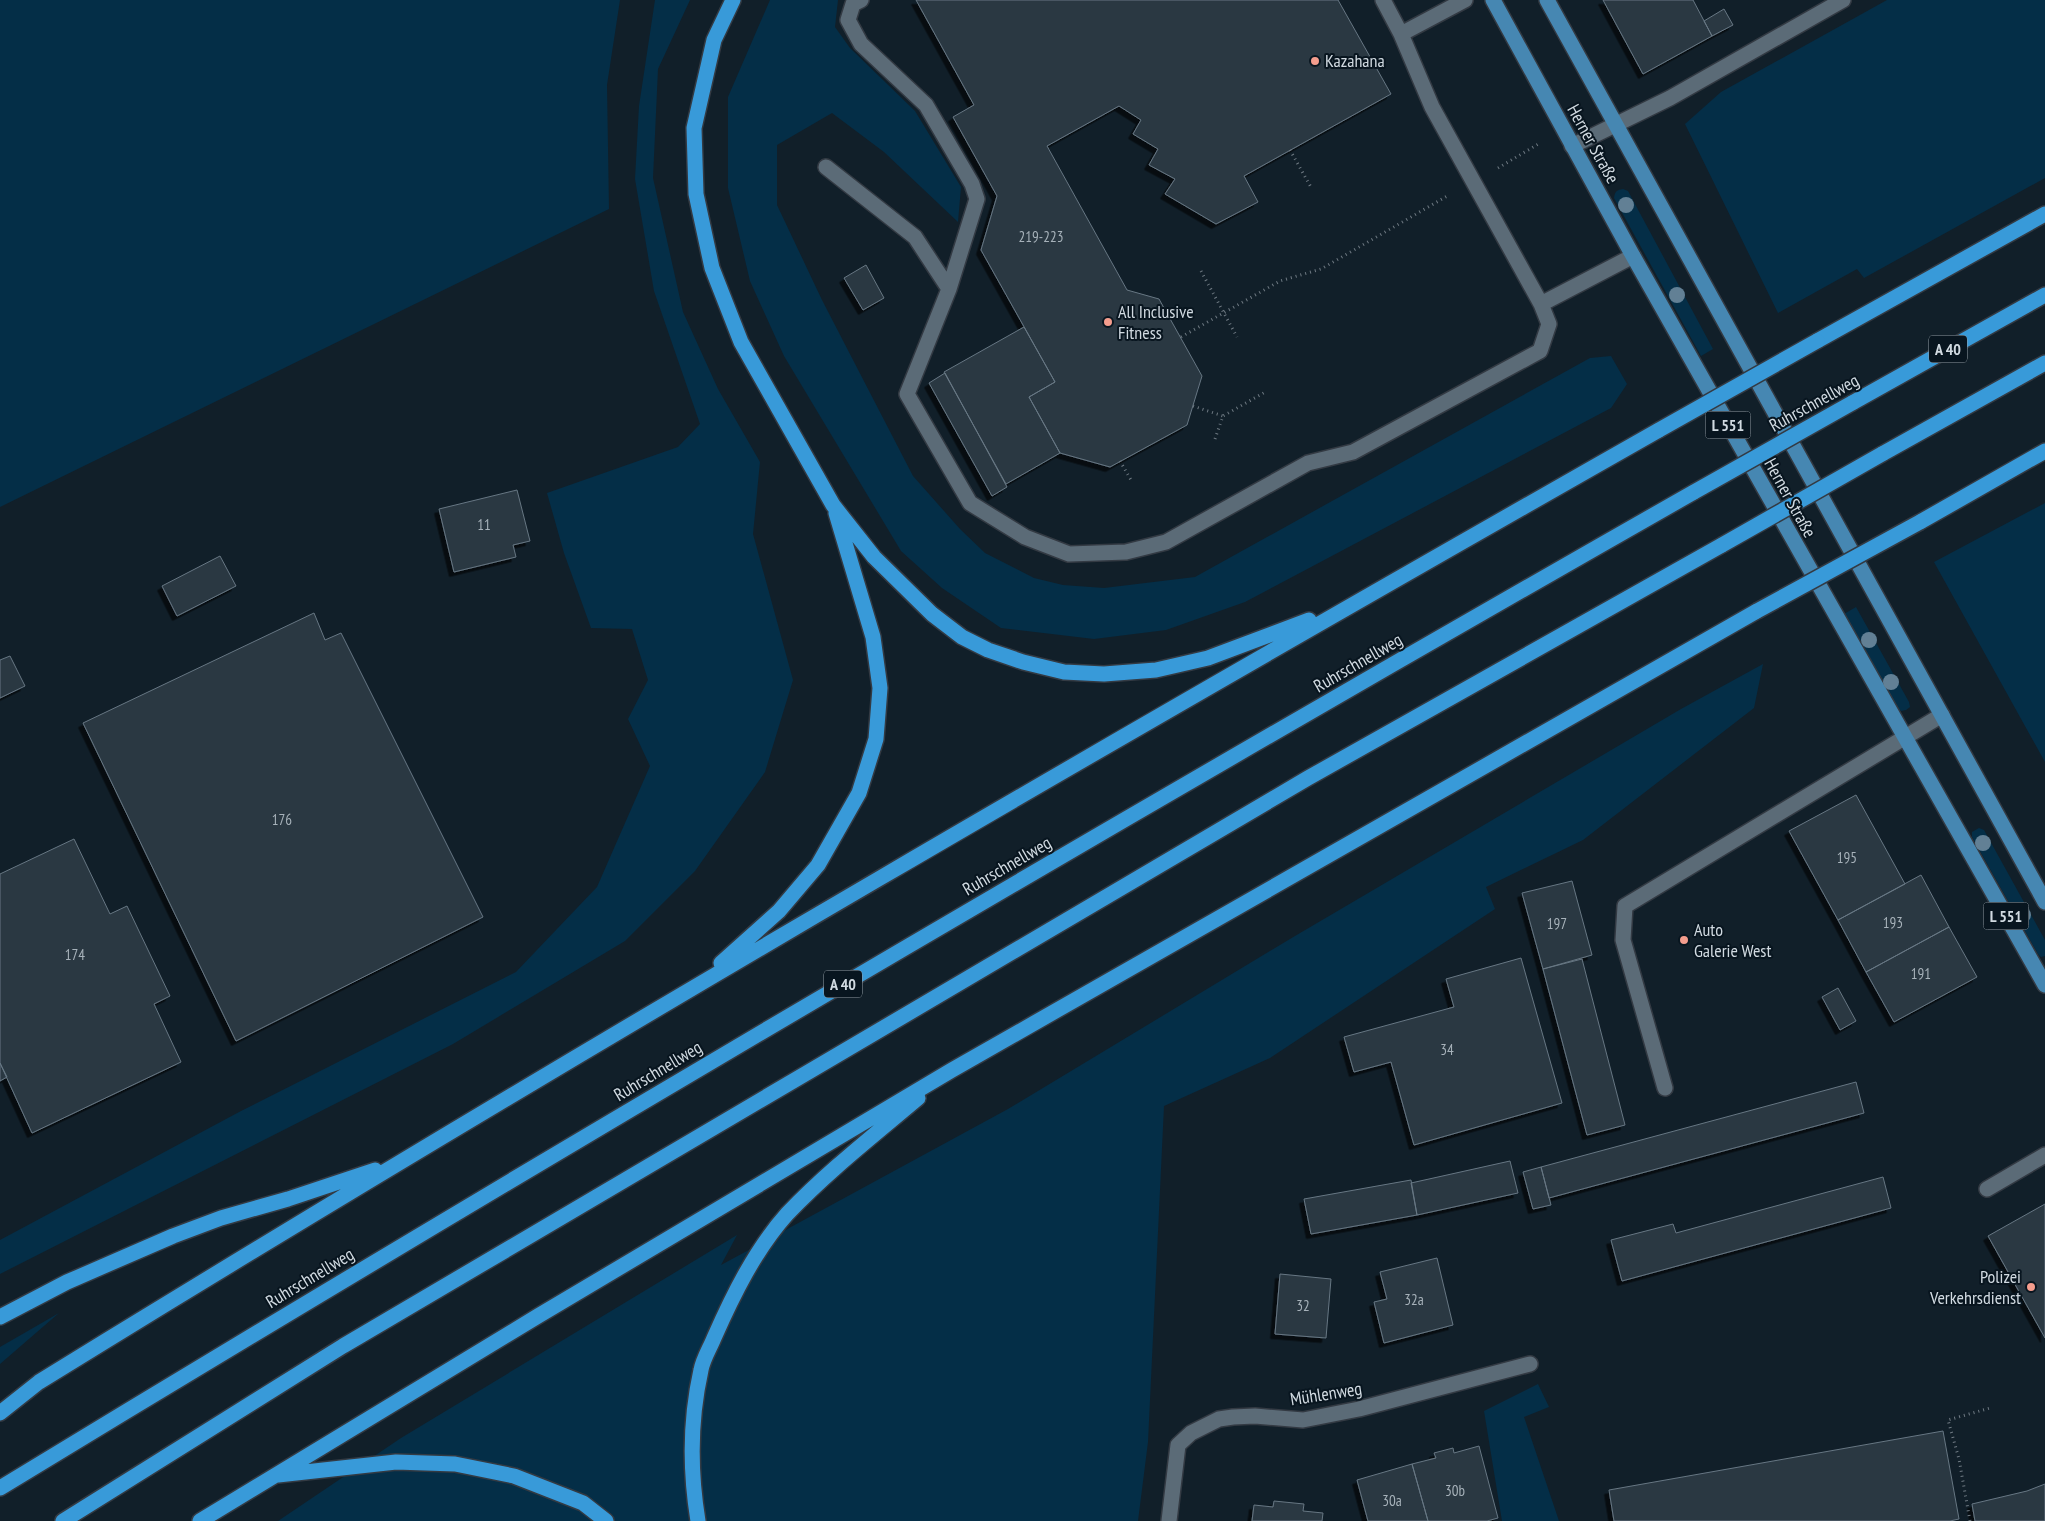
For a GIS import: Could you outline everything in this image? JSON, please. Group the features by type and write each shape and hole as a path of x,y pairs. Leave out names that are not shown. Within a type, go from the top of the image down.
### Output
{"highway":[{"path":"733,0 714,40 694,128 696,194 712,268 741,342 834,505 874,557 902,587 932,614 962,637 988,650 1023,662 1064,672 1104,674 1156,670 1208,658 1298,625 1392,581"},
{"path":"0,1413 39,1382 679,995 1392,581 2045,214"},
{"name":"Ruhrschnellweg","path":"0,1488 307,1301 916,940 1694,492 2045,295"},
{"path":"63,1521 343,1346 1308,778 2045,363"},
{"path":"200,1521 546,1310 952,1070 1757,611 2045,451"},
{"path":"679,995 725,961 779,911 818,865 859,793 876,739 880,688 873,637 834,505"},
{"path":"698,1521 693,1492 692,1432 701,1368 728,1305 756,1255 786,1216 821,1180 952,1070"},
{"path":"0,1317 67,1282 173,1236 221,1218 356,1177 424,1148"},
{"path":"274,1476 396,1462 455,1464 514,1476 583,1504 606,1521"}],"main road":[{"name":"Herner Straße","path":"1493,0 1633,256 2045,985"},
{"name":"Herner Straße","path":"1547,0 2045,902"}],"street":[{"path":"861,0 853,4 848,20 860,44 926,105 972,184 978,199 949,289 907,394 970,503 1025,537 1069,554 1126,552 1166,542 1308,463 1353,452 1540,351 1549,324 1541,304 1432,107 1401,34 1383,0"},
{"path":"1401,34 1465,0"},
{"name":"Herner Straße","path":"1616,124 1670,98 1843,0"},
{"path":"1572,146 1616,124"},
{"path":"826,167 916,237 949,289"},
{"path":"1541,304 1633,256"},
{"path":"1666,1088 1623,940 1625,906 1942,715"},
{"path":"1987,1188 2045,1155"},
{"name":"Mühlenweg","path":"1169,1521 1178,1445 1191,1433 1219,1419 1255,1416 1303,1420 1359,1409 1530,1364"}],"path":[{"path":"1181,337 1280,281 1321,268 1564,130"},
{"path":"1290,150 1312,189"},
{"path":"1201,271 1237,337"},
{"path":"1215,439 1223,416 1267,391"},
{"path":"1193,406 1223,416"},
{"path":"1120,461 1131,480"},
{"path":"1970,1521 1959,1459 1948,1420 1990,1408"}],"shaded area":[{"path":"0,0 620,0 607,85 609,209 0,507"},
{"path":"655,0 690,0 658,69 653,178 683,312 718,389 760,462 753,534 793,680 765,772 695,871 625,941 453,1044 0,1274 0,1240 241,1111 516,972 597,887 650,766 628,719 648,680 632,629 591,628 564,553 547,493 678,447 700,424 654,291 635,179 639,106"},
{"path":"770,0 838,0 835,27 850,48 915,111 961,187 958,222 884,152 832,113 777,145 777,205 822,300 913,476 960,529 985,553 1034,578 1063,585 1104,588 1195,577 1590,358 1611,356 1627,384 1611,408 1245,602 1166,630 1094,639 1001,628 942,588 901,551 784,356 750,281 728,188 728,97"},
{"path":"1887,0 2045,0 2045,178 1864,278 1857,269 1778,313 1685,124 1721,92"},
{"path":"1623,189 1628,191 1713,349 1701,356 1614,198 1617,191"},
{"path":"2045,503 2045,762 1934,562"},
{"path":"1856,607 1909,702 1910,707 1906,710 1901,711 1897,707 1844,614"},
{"path":"1763,664 1754,708 1583,840 1486,887 1495,909 1270,1058 1164,1106 1148,1442 1138,1521 278,1521 401,1438 737,1235 721,1265 1008,1109 1295,936 1681,709"},
{"path":"1979,828 1984,830 2045,940 2045,956 2041,957 2038,954 1972,837 1972,832"},
{"path":"59,1313 0,1364 0,1347"},
{"path":"1538,1384 1549,1407 1524,1417 1559,1521 1502,1521 1484,1411"}],"building":[{"path":"916,0 1338,0 1391,94 1244,176 1258,202 1216,224 1165,194 1175,179 1149,165 1158,149 1133,134 1141,120 1119,106 1047,146 1127,290 1159,299 1202,376 1187,425 1110,467 1060,453 1029,397 1055,382 981,250 997,196 953,117 974,105"},
{"path":"1603,0 1693,0 1712,36 1643,74"},
{"path":"1724,9 1733,25 1712,36 1704,21"},
{"path":"866,265 884,298 863,310 844,278"},
{"path":"1024,327 1055,382 1029,397 1060,453 1006,484 944,372"},
{"path":"945,373 1007,487 992,496 929,383"},
{"path":"517,490 530,541 513,545 516,557 454,572 439,509"},
{"path":"220,556 236,586 177,616 162,586"},
{"path":"314,613 325,640 341,633 483,917 236,1041 83,723"},
{"path":"10,656 25,686 0,698 0,660"},
{"path":"1856,795 1905,884 1838,920 1789,831"},
{"path":"74,839 110,914 127,906 170,996 154,1004 181,1062 32,1133 0,1063 0,874"},
{"path":"1921,875 1949,927 1866,972 1838,920"},
{"path":"1572,881 1592,955 1543,969 1522,893"},
{"path":"1949,927 1977,977 1894,1022 1866,972"},
{"path":"1521,958 1562,1103 1414,1145 1391,1062 1354,1072 1344,1037 1454,1007 1446,979"},
{"path":"1582,959 1625,1125 1587,1135 1543,969"},
{"path":"1838,988 1856,1021 1840,1030 1822,997"},
{"path":"0,1063 7,1077 0,1081"},
{"path":"1856,1082 1864,1113 1549,1198 1541,1167"},
{"path":"1510,1161 1518,1193 1417,1215 1411,1183"},
{"path":"1541,1167 1551,1205 1533,1209 1523,1172"},
{"path":"1883,1177 1891,1208 1622,1281 1611,1240 1673,1224 1676,1233"},
{"path":"1411,1180 1417,1215 1311,1234 1304,1199"},
{"name":"Polizei Verkehrsdienst","path":"2045,1204 2045,1338 1988,1236"},
{"path":"1437,1258 1453,1325 1384,1343 1374,1302 1387,1299 1380,1272"},
{"path":"1280,1274 1331,1279 1326,1338 1275,1334"},
{"path":"1943,1431 1959,1519 1950,1521 1614,1521 1609,1490"},
{"path":"1479,1446 1498,1518 1487,1521 1428,1521 1412,1464 1436,1458 1434,1453 1453,1448 1454,1453"},
{"path":"1412,1464 1428,1521 1368,1521 1357,1480"},
{"path":"2045,1484 2045,1521 1975,1521 1972,1504 2027,1491"},
{"path":"1274,1501 1304,1504 1303,1511 1323,1513 1322,1521 1252,1521 1254,1505 1273,1507"}],"place":[{"name":"Kazahana","path":"1315,61"},
{"name":"All Inclusive Fitness","path":"1108,322"},
{"name":"Auto Galerie West","path":"1684,940"},
{"name":"Polizei Verkehrsdienst","path":"2031,1287"}]}
